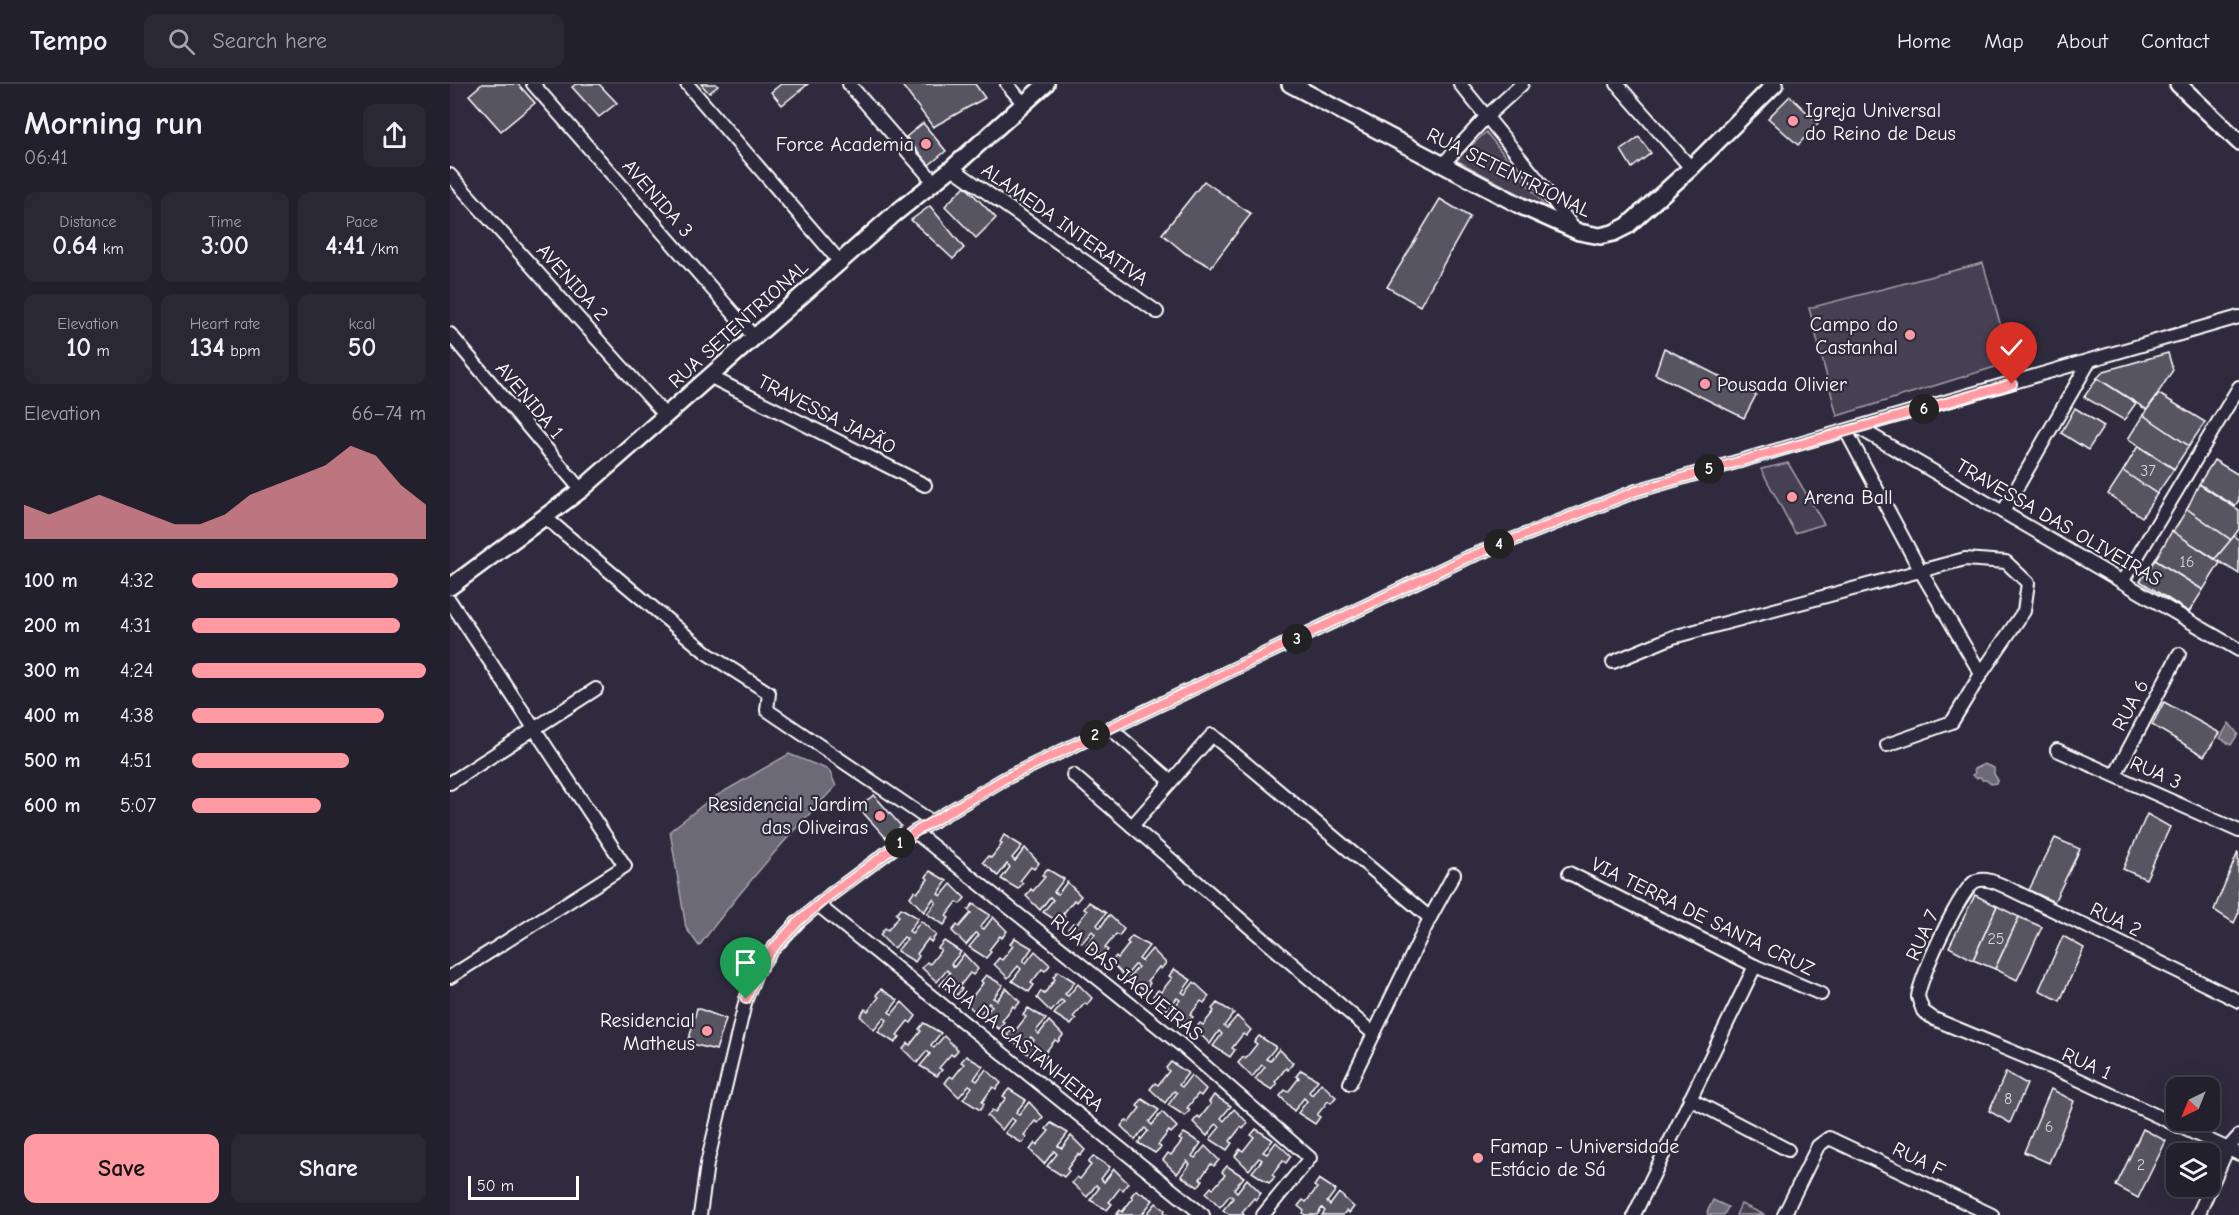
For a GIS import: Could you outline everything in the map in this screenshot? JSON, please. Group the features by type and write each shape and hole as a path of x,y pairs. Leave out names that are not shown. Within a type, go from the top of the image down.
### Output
{"street":[{"path":"687,84 840,262"},
{"path":"849,84 934,182"},
{"path":"1007,84 1023,103"},
{"name":"RUA SETENTRIONAL","path":"450,587 581,490 892,216 952,168 1047,84"},
{"name":"RUA SETENTRIONAL","path":"1290,84 1521,206 1586,234 1600,236 1627,226 1691,168 1775,84"},
{"path":"1460,84 1488,116 1574,229"},
{"path":"1443,164 1522,84"},
{"path":"1617,84 1691,168"},
{"path":"2178,84 2239,142"},
{"name":"AVENIDA 3","path":"540,86 754,338"},
{"name":"ALAMEDA INTERATIVA","path":"952,168 1157,312"},
{"name":"AVENIDA 2","path":"450,175 666,416"},
{"path":"700,1215 707,1164 746,999 756,973 771,951 818,904 915,832 1004,779 1464,559 1636,491 2239,318"},
{"name":"AVENIDA 1","path":"450,334 581,490"},
{"path":"2003,512 2089,362"},
{"name":"TRAVESSA JAPÃO","path":"711,377 925,485"},
{"path":"2122,582 2239,387"},
{"name":"TRAVESSA DAS OLIVEIRAS","path":"1859,428 2239,650"},
{"path":"1846,431 1920,570 1981,674"},
{"path":"546,518 708,654 769,693 767,710 932,822"},
{"path":"1613,662 1673,637 1920,570 1965,559 2006,562 2028,583 2024,611 1952,722 1887,745"},
{"path":"450,601 625,866 450,977"},
{"name":"RUA 6","path":"2115,775 2179,654"},
{"path":"450,783 596,689"},
{"path":"1110,728 1171,781"},
{"path":"1132,826 1212,735 1430,918"},
{"name":"RUA 3","path":"2057,750 2239,831"},
{"path":"1073,775 1374,1034"},
{"name":"RUA DAS JAQUEIRAS","path":"915,832 1180,1044 1310,1158 1263,1215"},
{"name":"VIA TERRA DE SANTA CRUZ","path":"1569,873 1755,966 1821,994"},
{"path":"1350,1083 1430,918 1454,874"},
{"name":"RUA 2","path":"1973,883 1987,880 2008,888 2239,1001"},
{"name":"RUA 7","path":"1921,1007 1918,992 1932,957 1959,900 1973,883"},
{"name":"RUA DA CASTANHEIRA","path":"818,904 1203,1215"},
{"path":"1634,1215 1755,966"},
{"name":"RUA 1","path":"1921,1007 1934,1019 2069,1075 2234,1151"},
{"path":"1690,1099 1788,1150"},
{"path":"2198,1215 2234,1151 2239,1136"},
{"name":"RUA F","path":"1784,1215 1818,1146 1829,1137 1992,1215"}],"shaded area":[{"path":"1486,132 1547,209 1456,160"},
{"name":"Campo do Castanhal","path":"1983,263 2011,362 1837,416 1809,308"},
{"name":"Arena Ball","path":"1788,463 1824,524 1795,533 1761,469"},
{"path":"2229,723 2238,734 2231,745 2220,738"},
{"path":"789,754 829,770 836,786 765,864 699,946 686,928 670,831 709,800"},
{"path":"1984,764 1994,768 1994,774 1998,780 1996,783 1991,784 1982,780 1981,777 1976,778 1972,775 1975,773 1974,769"},
{"path":"1713,1200 1728,1207 1724,1215 1708,1215 1707,1212"},
{"path":"1741,1204 1765,1215 1736,1215"}],"building":[{"path":"482,84 518,84 535,103 501,131 469,95"},
{"path":"576,84 599,84 617,103 599,117 572,87"},
{"path":"701,84 716,84 718,86 709,93"},
{"path":"781,84 808,84 782,105 771,92"},
{"path":"901,84 975,84 985,98 933,127"},
{"name":"Igreja Universal do Reino de Deus","path":"1790,96 1818,123 1798,145 1768,118"},
{"name":"Force Academia","path":"923,123 946,151 929,165 906,137"},
{"path":"1639,137 1651,153 1632,168 1621,150"},
{"path":"1204,181 1251,214 1211,267 1185,253 1162,234"},
{"path":"965,186 996,218 976,238 945,206"},
{"path":"1440,199 1470,217 1420,306 1387,287"},
{"path":"930,206 964,248 953,259 911,220"},
{"name":"Pousada Olivier","path":"1664,348 1756,395 1744,418 1655,374"},
{"path":"2168,353 2173,370 2147,410 2097,378 2104,371"},
{"path":"2097,378 2136,403 2124,420 2084,397"},
{"path":"2159,394 2205,422 2189,446 2143,415"},
{"path":"2075,408 2104,426 2088,450 2061,433"},
{"path":"2143,415 2189,446 2174,469 2128,439"},
{"path":"2138,446 2174,469 2157,494 2123,471"},
{"path":"2214,460 2239,475 2239,500 2235,506 2199,484"},
{"path":"2123,471 2157,494 2142,517 2108,494"},
{"path":"2199,484 2239,510 2239,529 2231,540 2187,509"},
{"path":"2187,509 2231,540 2215,559 2173,532"},
{"path":"2172,531 2220,563 2203,590 2155,560"},
{"path":"2234,536 2239,540 2239,574 2215,559"},
{"path":"2155,560 2203,590 2189,612 2140,581"},
{"path":"2164,702 2220,733 2204,756 2152,725"},
{"name":"Residencial Jardim das Oliveiras","path":"874,795 901,826 887,839 858,807"},
{"path":"2147,814 2170,827 2146,879 2123,869"},
{"path":"1004,835 1022,846 1012,858 1015,861 1025,848 1039,863 1034,869 1031,867 1020,881 1023,883 1018,889 1001,879 1010,867 1007,864 998,876 983,862 988,856 991,858 1002,844 1000,842"},
{"path":"2055,838 2080,849 2054,902 2029,890"},
{"path":"2238,852 2239,912 2234,923 2214,910"},
{"path":"1047,869 1064,879 1054,892 1058,894 1067,882 1081,896 1076,902 1074,900 1063,914 1065,916 1060,923 1043,912 1053,900 1050,897 1040,910 1026,896 1045,877 1042,875"},
{"path":"930,871 947,881 938,894 941,896 951,884 965,898 960,904 957,902 946,916 949,918 944,925 927,914 936,902 933,899 924,912 910,897 914,891 917,893 928,879 926,877"},
{"path":"1975,895 1997,906 1973,960 1949,947"},
{"path":"1089,902 1106,913 1097,925 1100,928 1109,915 1124,929 1119,936 1116,934 1105,948 1108,950 1103,956 1086,946 1095,934 1092,931 1082,943 1068,929 1073,923 1076,925 1087,911 1084,909"},
{"path":"973,904 990,915 980,927 984,929 993,917 1007,931 989,950 991,952 986,958 969,947 979,935 976,933 966,945 952,931 957,925 959,927 971,913 968,910"},
{"path":"1997,906 2019,917 1995,969 1973,960"},
{"path":"901,908 918,918 909,931 912,933 921,921 936,935 931,942 928,939 917,954 919,956 915,962 897,951 907,939 904,937 894,949 880,935 885,928 888,930 899,916 896,914"},
{"path":"2019,917 2042,927 2017,980 1995,969"},
{"path":"1132,936 1149,946 1139,959 1142,961 1152,949 1166,963 1161,969 1159,967 1148,981 1150,983 1145,990 1128,979 1138,967 1135,965 1125,977 1111,962 1116,956 1118,958"},
{"path":"2063,936 2084,948 2060,1001 2039,990"},
{"path":"1015,938 1032,948 1023,961 1026,963 1035,951 1050,965 1045,971 1042,969 1031,983 1034,985 1029,992 1012,981 1021,969 1018,966 1008,978 994,964 999,958 1002,960 1013,946 1010,944"},
{"path":"944,941 961,952 951,964 954,967 964,954 978,969 973,975 970,973 959,987 962,989 957,995 940,985 950,973 947,970 937,982 922,968 927,962 930,964 941,950 938,948"},
{"path":"1174,969 1191,980 1182,992 1185,994 1194,982 1209,996 1204,1003 1201,1001 1190,1015 1193,1017 1188,1023 1170,1012 1180,1000 1177,998 1167,1010 1153,996 1158,990 1161,992 1172,978 1169,976"},
{"path":"1058,971 1075,982 1065,994 1068,996 1078,984 1092,998 1073,1017 1076,1019 1071,1025 1054,1014 1064,1002 1061,1000 1051,1012 1037,998 1041,991 1044,994"},
{"path":"986,975 1003,985 993,998 997,1000 1006,988 1020,1002 1015,1008 1013,1006 999,1029 982,1018 992,1006 989,1003 979,1016 965,1002 983,983 981,981"},
{"path":"881,989 898,1000 889,1012 892,1014 902,1002 916,1016 911,1023 908,1021 897,1035 900,1037 895,1043 878,1032 887,1020 884,1018 874,1030 860,1016 865,1009 868,1011 879,997 876,995"},
{"path":"1217,1003 1234,1013 1224,1026 1227,1028 1237,1016 1251,1030 1246,1036 1243,1034 1232,1048 1235,1050 1230,1057 1213,1046 1222,1034 1219,1031 1210,1044 1195,1029 1200,1023 1203,1025"},
{"name":"Residencial Matheus","path":"697,1008 726,1019 716,1050 688,1043"},
{"path":"1028,1008 1046,1019 1036,1031 1039,1034 1049,1021 1063,1035 1058,1042 1055,1040 1044,1054 1047,1056 1042,1062 1025,1052 1034,1040 1031,1037 1022,1049 1007,1035 1012,1029 1015,1031 1026,1017 1023,1015"},
{"path":"924,1023 941,1033 931,1045 934,1048 944,1036 958,1050 953,1056 951,1054 939,1068 942,1070 937,1076 920,1066 930,1054 927,1051 917,1063 903,1049 908,1043 910,1045"},
{"path":"1259,1036 1276,1047 1266,1059 1270,1061 1279,1049 1293,1063 1275,1082 1277,1084 1272,1090 1255,1079 1265,1067 1262,1065 1252,1077 1238,1063 1243,1057 1245,1059 1257,1044 1254,1042"},
{"path":"966,1056 983,1066 974,1079 977,1081 986,1069 1001,1083 996,1089 993,1087 982,1102 984,1104 980,1110 963,1099 972,1087 969,1085 959,1097 945,1083 950,1076 953,1078 964,1064 961,1062"},
{"path":"1171,1062 1188,1073 1179,1085 1182,1087 1191,1075 1206,1089 1201,1096 1198,1094 1187,1108 1190,1110 1185,1116 1168,1105 1177,1093 1174,1091 1165,1103 1150,1089 1155,1083 1158,1085 1169,1071 1166,1068"},
{"path":"1301,1070 1318,1080 1309,1092 1312,1095 1321,1083 1336,1097 1331,1103 1328,1101 1317,1115 1320,1117 1315,1124 1298,1113 1307,1101 1304,1098 1294,1111 1280,1096 1285,1090 1288,1092 1299,1078 1296,1076"},
{"path":"2006,1072 2027,1084 2010,1123 1989,1111"},
{"path":"1009,1089 1026,1100 1016,1112 1019,1115 1029,1102 1043,1117 1038,1123 1035,1121 1024,1135 1027,1137 1022,1143 1005,1133 1015,1121 1011,1118 1002,1130 987,1116 992,1110 995,1112 1006,1098 1003,1096"},
{"path":"2051,1089 2074,1101 2049,1163 2024,1152"},
{"path":"1214,1095 1231,1106 1221,1118 1224,1121 1234,1109 1248,1123 1243,1129 1241,1127 1230,1141 1232,1143 1227,1150 1210,1139 1220,1127 1216,1124 1207,1136 1193,1122 1198,1116 1200,1118 1211,1104 1209,1102"},
{"path":"1142,1099 1159,1110 1149,1122 1152,1125 1162,1112 1177,1127 1171,1133 1169,1131 1158,1145 1161,1147 1155,1153 1138,1143 1148,1131 1145,1128 1135,1140 1121,1126 1126,1120 1129,1122 1140,1108 1137,1106"},
{"path":"1051,1123 1068,1133 1058,1146 1062,1148 1071,1136 1085,1150 1080,1156 1078,1154 1064,1177 1047,1166 1057,1154 1054,1151 1044,1164 1030,1150 1049,1131 1046,1129"},
{"path":"1256,1129 1273,1140 1263,1152 1267,1154 1276,1142 1291,1156 1286,1163 1283,1161 1272,1175 1275,1177 1269,1183 1252,1172 1262,1160 1259,1158 1249,1170 1235,1156 1240,1149 1243,1151 1254,1137 1251,1135"},
{"path":"2143,1129 2166,1141 2138,1198 2116,1186"},
{"path":"1184,1133 1201,1143 1192,1156 1195,1158 1205,1146 1219,1160 1214,1166 1211,1164 1200,1179 1203,1180 1198,1187 1181,1176 1190,1164 1187,1161 1177,1174 1163,1160 1168,1153 1171,1155 1182,1141 1179,1139"},
{"path":"1093,1156 1110,1167 1101,1179 1104,1182 1114,1169 1128,1183 1123,1190 1120,1188 1109,1202 1112,1204 1107,1210 1090,1200 1099,1188 1096,1185 1087,1197 1072,1183 1077,1177 1080,1179 1091,1165 1088,1163"},
{"path":"1227,1166 1244,1177 1234,1189 1237,1192 1247,1179 1261,1193 1242,1212 1244,1215 1230,1215 1223,1210 1233,1198 1230,1195 1220,1207 1206,1193 1211,1187 1213,1189 1225,1175 1222,1172"},
{"path":"1319,1179 1336,1190 1327,1202 1330,1205 1339,1193 1354,1207 1349,1213 1346,1211 1343,1215 1322,1215 1325,1211 1322,1208 1317,1215 1303,1213 1304,1211 1298,1206 1303,1200 1306,1202 1317,1188 1314,1186"},
{"path":"1136,1190 1153,1200 1143,1213 1146,1215 1116,1215 1120,1210 1122,1212"},
{"path":"1156,1203 1165,1210 1164,1212 1168,1215 1146,1215"}],"place":[{"name":"Igreja Universal do Reino de Deus","path":"1793,121"},
{"name":"Force Academia","path":"926,144"},
{"name":"Campo do Castanhal","path":"1910,335"},
{"name":"Pousada Olivier","path":"1705,384"},
{"name":"Arena Ball","path":"1792,497"},
{"name":"Residencial Jardim das Oliveiras","path":"880,816"},
{"name":"Residencial Matheus","path":"707,1031"},
{"name":"Famap - Universidade Estácio de Sá","path":"1478,1158"}],"route":[{"path":"746,999 756,973 771,951 818,904 915,832 1004,779 1464,559 1537,529 1636,491 1759,454 2012,384"}]}
